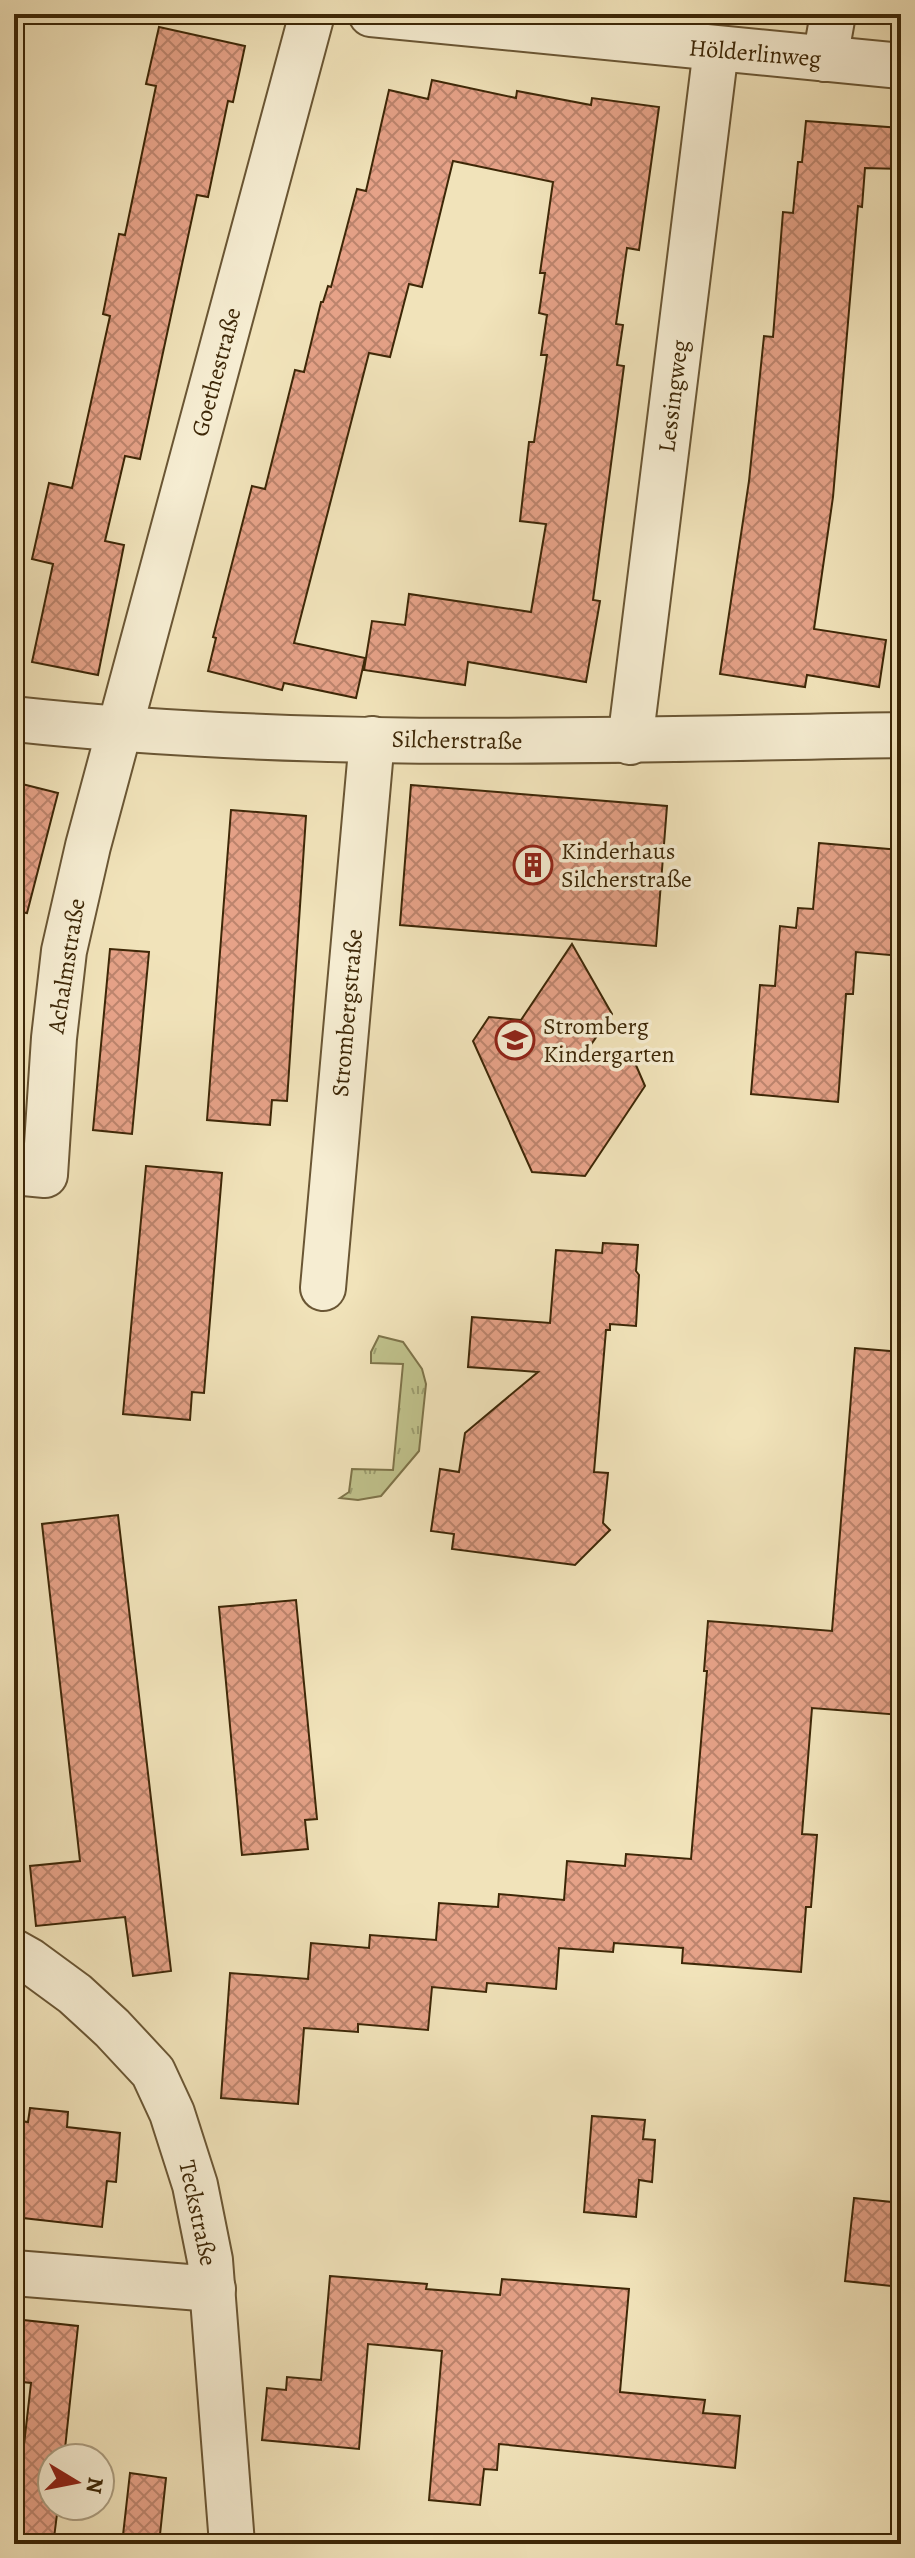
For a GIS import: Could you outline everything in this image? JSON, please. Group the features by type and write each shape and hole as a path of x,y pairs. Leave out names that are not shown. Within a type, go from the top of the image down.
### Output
{"street":[{"name":"Goethestraße","path":"120,731 312,14"},
{"name":"Hölderlinweg","path":"371,14 901,66"},
{"path":"825,59 833,14"},
{"name":"Lessingweg","path":"630,742 716,49"},
{"name":"Silcherstraße","path":"14,719 120,731 372,739 630,742 901,735"},
{"name":"Achalmstraße","path":"14,1172 45,1175 54,1038 64,951 88,846 120,731"},
{"name":"Strombergstraße","path":"323,1288 372,739"},
{"name":"Teckstraße","path":"14,1952 75,1994 112,2028 153,2072 172,2113 205,2223 213,2289 232,2544"},
{"path":"14,2273 213,2289"}],"green space":[{"path":"379,1336 403,1342 422,1369 426,1384 419,1451 381,1496 358,1500 340,1498 349,1492 352,1469 393,1470 403,1364 371,1363 371,1352"}],"building":[{"path":"159,27 245,46 233,102 228,101 208,197 197,195 140,459 125,456 105,541 124,545 98,675 32,662 53,564 32,559 49,483 72,488 110,316 103,314 119,234 125,235 156,86 146,84"},
{"path":"432,80 516,98 517,91 591,105 592,98 659,107 639,250 627,248 616,324 623,325 617,365 624,366 593,600 600,601 586,682 468,662 465,685 364,670 372,621 405,625 409,594 531,612 546,524 520,521 529,442 534,442 547,355 541,355 547,315 539,313 545,273 540,273 553,182 453,161 422,287 409,284 390,357 369,353 294,643 365,658 356,698 284,683 282,690 208,671 216,638 213,637 252,486 265,489 295,370 304,372 321,302 328,286 331,287 357,189 366,191 389,90 428,99"},
{"path":"806,121 901,128 901,169 865,168 862,207 858,206 833,497 814,629 886,640 879,687 807,675 805,687 720,674 749,481 764,336 773,337 783,212 793,213"},
{"path":"14,782 58,793 27,913 14,911"},
{"name":"Kinderhaus Silcherstraße","path":"411,785 667,806 656,946 400,925"},
{"path":"231,810 306,816 287,1101 272,1100 270,1125 207,1120"},
{"path":"819,843 900,850 897,873 901,873 901,956 856,952 853,994 846,994 838,1102 751,1094 760,985 775,986 780,926 796,928 798,908 813,909"},
{"path":"572,944 612,1014 586,1052 632,1056 645,1086 585,1176 532,1172 473,1041 489,1017 521,1020"},
{"path":"110,949 149,952 132,1134 93,1130"},
{"path":"146,1166 222,1173 204,1393 192,1392 190,1420 123,1414"},
{"path":"603,1243 638,1245 636,1271 639,1275 636,1326 610,1324 610,1330 606,1330 594,1472 608,1473 603,1523 610,1530 575,1565 452,1549 454,1534 431,1531 440,1469 459,1472 465,1433 538,1372 468,1367 472,1317 550,1323 556,1250 602,1253"},
{"path":"855,1348 901,1352 901,1715 812,1708 802,1834 817,1835 811,1907 806,1907 801,1972 682,1963 683,1948 614,1943 613,1952 559,1948 556,1989 487,1983 486,1992 432,1987 428,2030 358,2024 358,2032 304,2028 298,2104 221,2098 230,1973 308,1979 311,1943 369,1948 370,1935 436,1940 439,1903 498,1907 499,1894 564,1900 567,1861 625,1866 626,1854 691,1859 707,1671 704,1671 708,1621 832,1631"},
{"path":"118,1515 171,1971 133,1976 125,1917 36,1926 30,1866 80,1861 42,1524"},
{"path":"296,1600 317,1819 305,1820 308,1849 242,1855 219,1607"},
{"path":"30,2108 68,2112 67,2127 120,2133 116,2182 107,2181 102,2227 14,2217 14,2120 28,2122"},
{"path":"592,2116 645,2120 643,2139 655,2140 652,2182 639,2180 636,2217 584,2212"},
{"path":"854,2198 901,2203 901,2287 845,2281"},
{"path":"330,2276 427,2284 426,2289 500,2295 502,2279 629,2289 620,2392 705,2400 703,2413 740,2416 735,2468 499,2444 497,2470 484,2469 480,2505 429,2500 442,2351 368,2344 359,2449 262,2440 267,2388 286,2390 287,2377 321,2380"},
{"path":"14,2319 78,2326 66,2442 36,2442 36,2522 56,2522 54,2538 14,2533 14,2470 21,2471 31,2383 14,2381"},
{"path":"130,2473 166,2478 159,2544 122,2544"}],"place":[{"name":"Kinderhaus Silcherstraße","path":"533,865"},
{"name":"Stromberg Kindergarten","path":"515,1040"}]}
